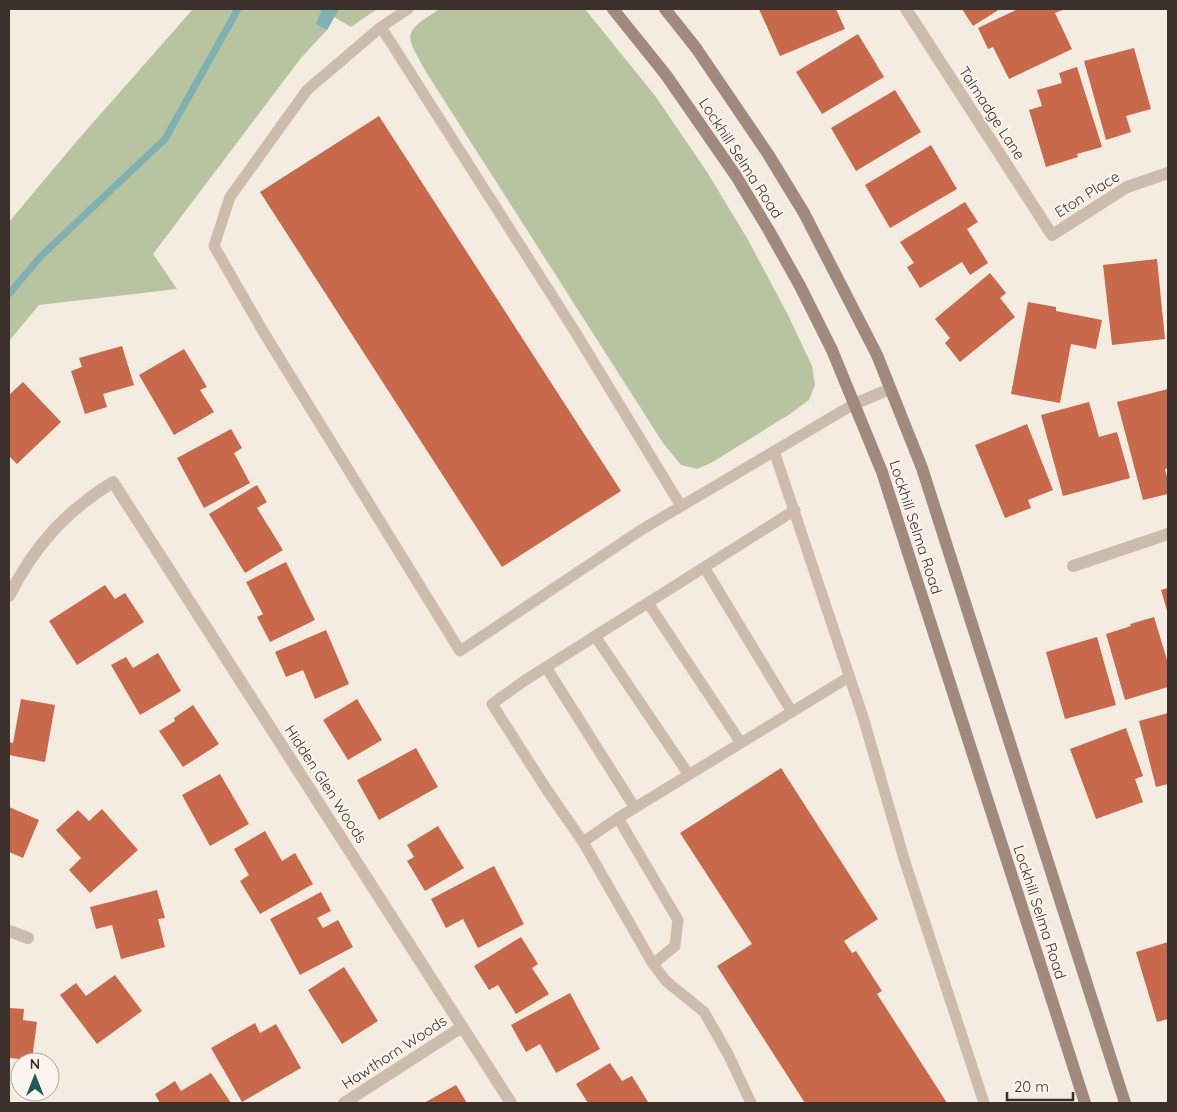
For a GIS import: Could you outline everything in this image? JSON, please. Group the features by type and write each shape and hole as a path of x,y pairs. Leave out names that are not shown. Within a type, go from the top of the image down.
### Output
{"main road":[{"name":"Lockhill Selma Road","path":"613,9 666,75 736,176 800,286 832,350 882,472 1085,1103"},
{"name":"Lockhill Selma Road","path":"665,9 696,48 768,154 799,205 837,275 872,346 925,478 1125,1103"}],"street":[{"name":"Talmadge Lane","path":"906,9 1052,235"},
{"name":"Eton Place","path":"1052,235 1127,187 1168,174"},
{"path":"854,404 890,389"},
{"name":"Hidden Glen Woods","path":"9,596 36,550 72,511 114,482 511,1103"},
{"path":"1073,566 1168,534"},
{"path":"9,931 28,938"},
{"name":"Hawthorn Woods","path":"344,1103 462,1027"}],"lane":[{"path":"408,9 381,27 307,90 230,197 214,246 264,333 460,651 633,536 854,404"},
{"path":"381,27 569,321 681,506"},
{"path":"774,451 863,717 905,862 984,1103"},
{"path":"751,1103 728,1054 704,1012 666,981 653,964 584,842 547,790 492,704 546,667 795,510"},
{"path":"704,567 792,712"},
{"path":"648,602 741,743"},
{"path":"596,636 689,774"},
{"path":"546,667 634,808"},
{"path":"584,842 634,808 849,677"},
{"path":"618,818 678,920 675,946 653,964"}],"green space":[{"path":"193,9 377,9 351,27 334,17 327,30 301,58 153,254 177,289 39,305 9,341 9,222 76,142"},
{"path":"440,9 585,9 656,97 707,172 747,238 787,313 812,366 815,385 809,400 790,414 711,463 697,469 681,465 663,443 419,59 411,42 410,35 418,24"}],"water":[{"path":"322,9 339,9 327,30 316,24"}],"building":[{"path":"759,9 836,9 845,29 780,56"},
{"path":"962,9 1000,9 973,26"},
{"path":"1018,9 1065,9 1055,13 1072,49 1009,79 993,47 988,49 978,28"},
{"path":"858,34 884,77 822,114 796,72"},
{"path":"1134,48 1151,109 1126,116 1131,132 1106,140 1084,61"},
{"path":"1077,67 1102,147 1077,154 1078,157 1046,167 1029,110 1042,106 1037,90 1062,83 1059,73"},
{"path":"895,90 921,132 856,171 831,128"},
{"path":"379,116 621,491 502,567 260,192"},
{"path":"931,145 957,189 890,228 865,185"},
{"path":"965,202 978,222 967,229 988,263 970,275 962,262 920,288 907,267 914,263 900,242"},
{"path":"1157,259 1165,339 1112,345 1103,265"},
{"path":"990,273 1006,293 1000,298 1015,317 960,362 945,343 950,338 935,319"},
{"path":"1028,302 1056,307 1056,311 1102,320 1096,349 1071,344 1060,403 1011,394"},
{"path":"122,346 134,385 103,394 107,407 85,414 71,371 82,367 79,358"},
{"path":"184,349 207,387 200,390 214,412 174,435 139,375"},
{"path":"23,382 61,422 17,464 9,456 9,395"},
{"path":"1168,389 1168,468 1165,469 1168,481 1168,494 1143,500 1117,402"},
{"path":"1089,402 1099,437 1117,432 1130,478 1063,496 1041,415"},
{"path":"1027,424 1053,490 1028,500 1031,508 1005,518 975,445"},
{"path":"231,429 242,448 234,453 250,483 204,508 177,458"},
{"path":"257,485 267,502 257,508 283,550 245,573 209,514"},
{"path":"286,562 315,620 270,642 257,617 263,614 246,582"},
{"path":"105,585 115,599 125,593 144,622 77,665 49,621"},
{"path":"1168,588 1168,614 1161,590"},
{"path":"1154,617 1168,663 1168,687 1125,700 1106,634"},
{"path":"326,630 349,684 315,699 303,670 286,677 275,652"},
{"path":"1097,637 1116,705 1065,719 1046,652"},
{"path":"158,653 181,691 140,715 111,665 126,657 133,668"},
{"path":"21,699 55,705 45,762 9,755 9,742 13,743"},
{"path":"357,699 382,740 348,760 323,720"},
{"path":"193,705 219,744 183,767 159,731 175,721 174,718"},
{"path":"1168,713 1168,784 1156,787 1139,721"},
{"path":"1126,728 1143,776 1135,779 1143,802 1096,819 1070,749"},
{"path":"416,748 438,787 379,820 357,780"},
{"path":"781,768 878,919 844,941 852,953 856,951 882,991 877,994 947,1103 805,1103 717,966 752,944 680,833"},
{"path":"220,774 249,824 210,846 182,795"},
{"path":"9,807 39,820 23,858 9,852"},
{"path":"102,809 138,850 90,893 69,870 81,858 56,830 78,810 89,821"},
{"path":"438,826 464,868 425,891 407,861 414,857 407,845"},
{"path":"265,831 282,861 295,853 313,884 260,914 240,881 249,875 234,849"},
{"path":"494,866 524,924 478,948 463,919 446,928 431,899"},
{"path":"157,890 165,918 158,919 165,947 121,959 112,925 96,929 90,907"},
{"path":"321,892 331,911 317,918 323,928 338,920 353,947 300,975 270,919"},
{"path":"521,937 538,964 532,968 549,994 516,1014 498,985 489,990 474,966"},
{"path":"1168,942 1168,1019 1157,1022 1136,952"},
{"path":"344,967 378,1021 342,1044 308,990"},
{"path":"115,975 142,1011 97,1044 60,995 76,983 86,996"},
{"path":"570,993 600,1049 556,1073 540,1044 526,1052 511,1025"},
{"path":"9,1008 24,1009 23,1020 37,1022 33,1052 10,1052 9,1058"},
{"path":"255,1023 260,1033 276,1024 301,1068 242,1102 211,1048"},
{"path":"610,1063 622,1081 632,1076 648,1102 588,1103 576,1084"},
{"path":"211,1073 231,1103 160,1103 155,1094 175,1081 181,1091"},
{"path":"456,1085 467,1103 424,1103"}],"waterway":[{"path":"9,294 40,257 165,139 238,9"}]}
